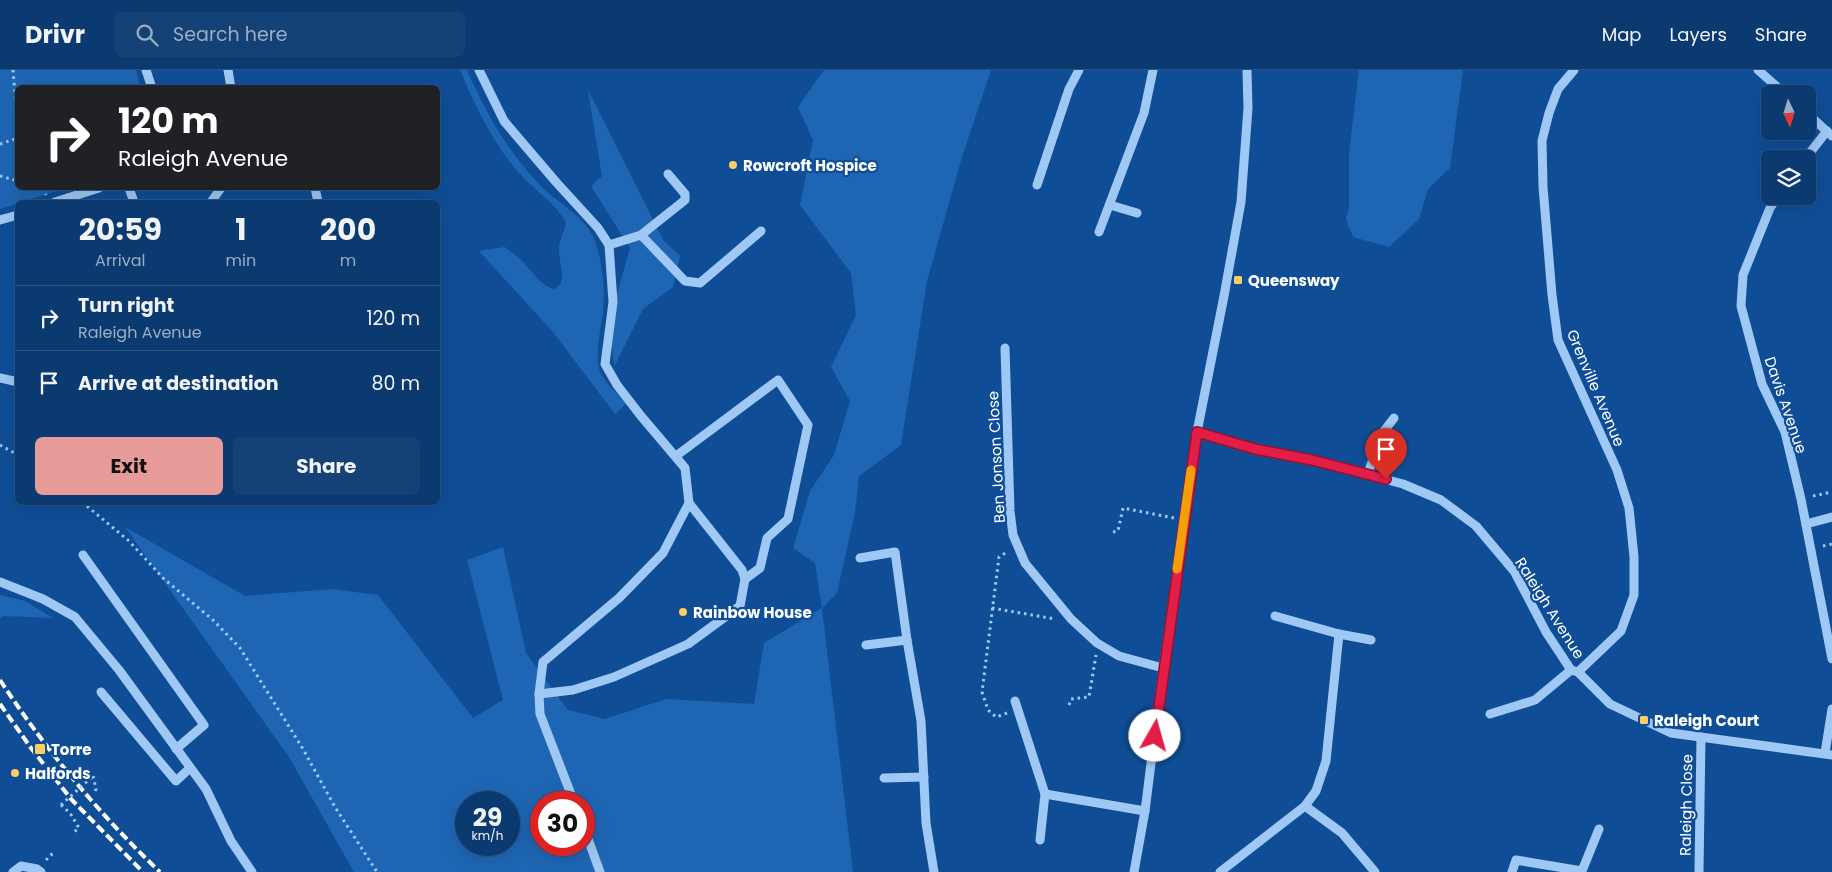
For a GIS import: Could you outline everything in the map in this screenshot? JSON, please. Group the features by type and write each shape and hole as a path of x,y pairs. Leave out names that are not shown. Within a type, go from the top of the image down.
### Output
{"street":[{"path":"146,70 151,85"},
{"path":"228,70 230,85"},
{"path":"479,70 504,122 598,228 609,245 613,302 605,364 617,384 685,468 689,503 742,570 745,579 740,606 688,644 614,677 573,690 538,694"},
{"path":"1037,185 1069,89 1078,70"},
{"path":"1100,232 1144,114 1152,70"},
{"path":"1134,872 1145,812 1163,668 1197,432 1241,202 1248,108 1247,70"},
{"name":"Grenville Avenue","path":"1490,714 1535,700 1575,671 1621,631 1634,595 1634,557 1628,508 1617,470 1558,340 1552,295 1543,187 1542,141 1549,113 1558,89 1574,70"},
{"path":"1758,70 1775,85"},
{"path":"1813,150 1829,133 1816,121"},
{"path":"609,245 641,235 685,200 685,194 668,174"},
{"path":"61,200 93,190"},
{"path":"1110,205 1137,213"},
{"name":"Davis Avenue","path":"1772,205 1743,274 1741,306 1762,384 1784,432 1801,499 1832,659"},
{"path":"0,220 15,216"},
{"path":"641,235 685,281 700,283 761,231"},
{"name":"Ben Jonson Close","path":"1005,348 1010,511 1013,535 1025,563 1065,613 1097,643 1120,656 1163,668"},
{"path":"0,378 15,381"},
{"path":"676,456 778,380 808,425 788,519 767,538 760,568 745,579"},
{"path":"1368,474 1381,435 1394,418"},
{"name":"Raleigh Avenue","path":"1197,432 1255,449 1312,460 1368,474 1403,484 1441,500 1476,526 1514,571 1546,632 1575,671 1610,704 1671,733 1828,754"},
{"path":"570,791 540,714 538,694 543,662 620,598 663,553 689,503"},
{"path":"1806,524 1832,517"},
{"path":"860,558 895,552 907,640 921,721 926,823 934,872"},
{"path":"83,555 204,726 176,748"},
{"path":"0,582 43,599 75,617 119,670 206,789 231,841 252,872"},
{"path":"1275,616 1338,634 1370,640"},
{"path":"1220,872 1305,806 1316,791 1326,761 1338,634"},
{"path":"866,645 907,640"},
{"path":"101,692 176,781 190,768"},
{"path":"1016,705 1045,794 1040,840"},
{"path":"1828,754 1832,709"},
{"name":"Raleigh Close","path":"1699,872 1701,737"},
{"path":"884,778 924,777"},
{"path":"1045,794 1145,812"},
{"path":"1305,806 1342,833 1375,872"},
{"path":"1512,872 1516,860 1582,872 1600,829"},
{"path":"594,856 600,872"},
{"path":"17,869 37,869 41,872"}],"path":[{"path":"13,70 15,95"},
{"path":"0,144 15,139"},
{"path":"0,176 15,181"},
{"path":"0,445 15,453"},
{"path":"1801,499 1832,492"},
{"path":"86,505 129,541 163,578 213,620 240,648 275,703 335,807 377,872"},
{"path":"1113,532 1118,531 1123,508 1184,520"},
{"path":"1016,705 996,717 988,710 982,692 998,557 1018,545"},
{"path":"992,608 1056,620 1065,613"},
{"path":"1069,705 1071,699 1089,697 1097,643"},
{"path":"74,832 79,828 70,814 60,805 93,776 96,788 94,794"}],"shaded area":[{"path":"0,70 136,70 140,85 15,85 15,190 60,190 28,200 15,200 15,204 0,209"},
{"path":"460,70 467,70 498,131 528,172 547,192 579,218 592,234 600,260 604,286 598,364 604,380 626,404 615,414 553,332 479,251 505,247 522,261 542,283 555,289 559,286 562,276 559,246 566,222 551,203 520,174 502,151 479,111"},
{"path":"824,70 991,70 962,157 927,281 901,445 859,476 855,512 837,593 822,608 815,563 793,548 810,491 834,455 850,401 831,367 856,315 851,273 800,205 813,140 798,107"},
{"path":"1359,70 1463,70 1450,168 1428,189 1419,219 1389,247 1353,237 1346,219 1349,208 1349,153"},
{"path":"588,90 663,240 680,256 673,287 643,309 614,367 612,345 617,294 630,248 591,186 602,176"},
{"path":"125,527 245,596 332,589 378,595 473,718 503,700 467,560 503,547 526,653 568,710 605,719 666,699 754,704 764,643 822,608 853,872 354,872 289,757"},
{"path":"0,595 25,601 53,618 4,616 0,618"}],"railway":[{"path":"0,680 74,781 137,850 160,872"},
{"path":"0,704 31,748 71,799 143,872"}],"slow traffic":[{"path":"1177,569 1191,470"}],"place":[{"name":"Rowcroft Hospice","path":"733,165"},
{"name":"Queensway","path":"1238,280"},
{"name":"Rainbow House","path":"683,612"},
{"name":"Raleigh Court","path":"1644,720"},
{"name":"Torre","path":"40,749"},
{"name":"Halfords","path":"15,773"}],"route":[{"path":"1155,736 1197,432 1255,449 1312,460 1386,479"}]}
